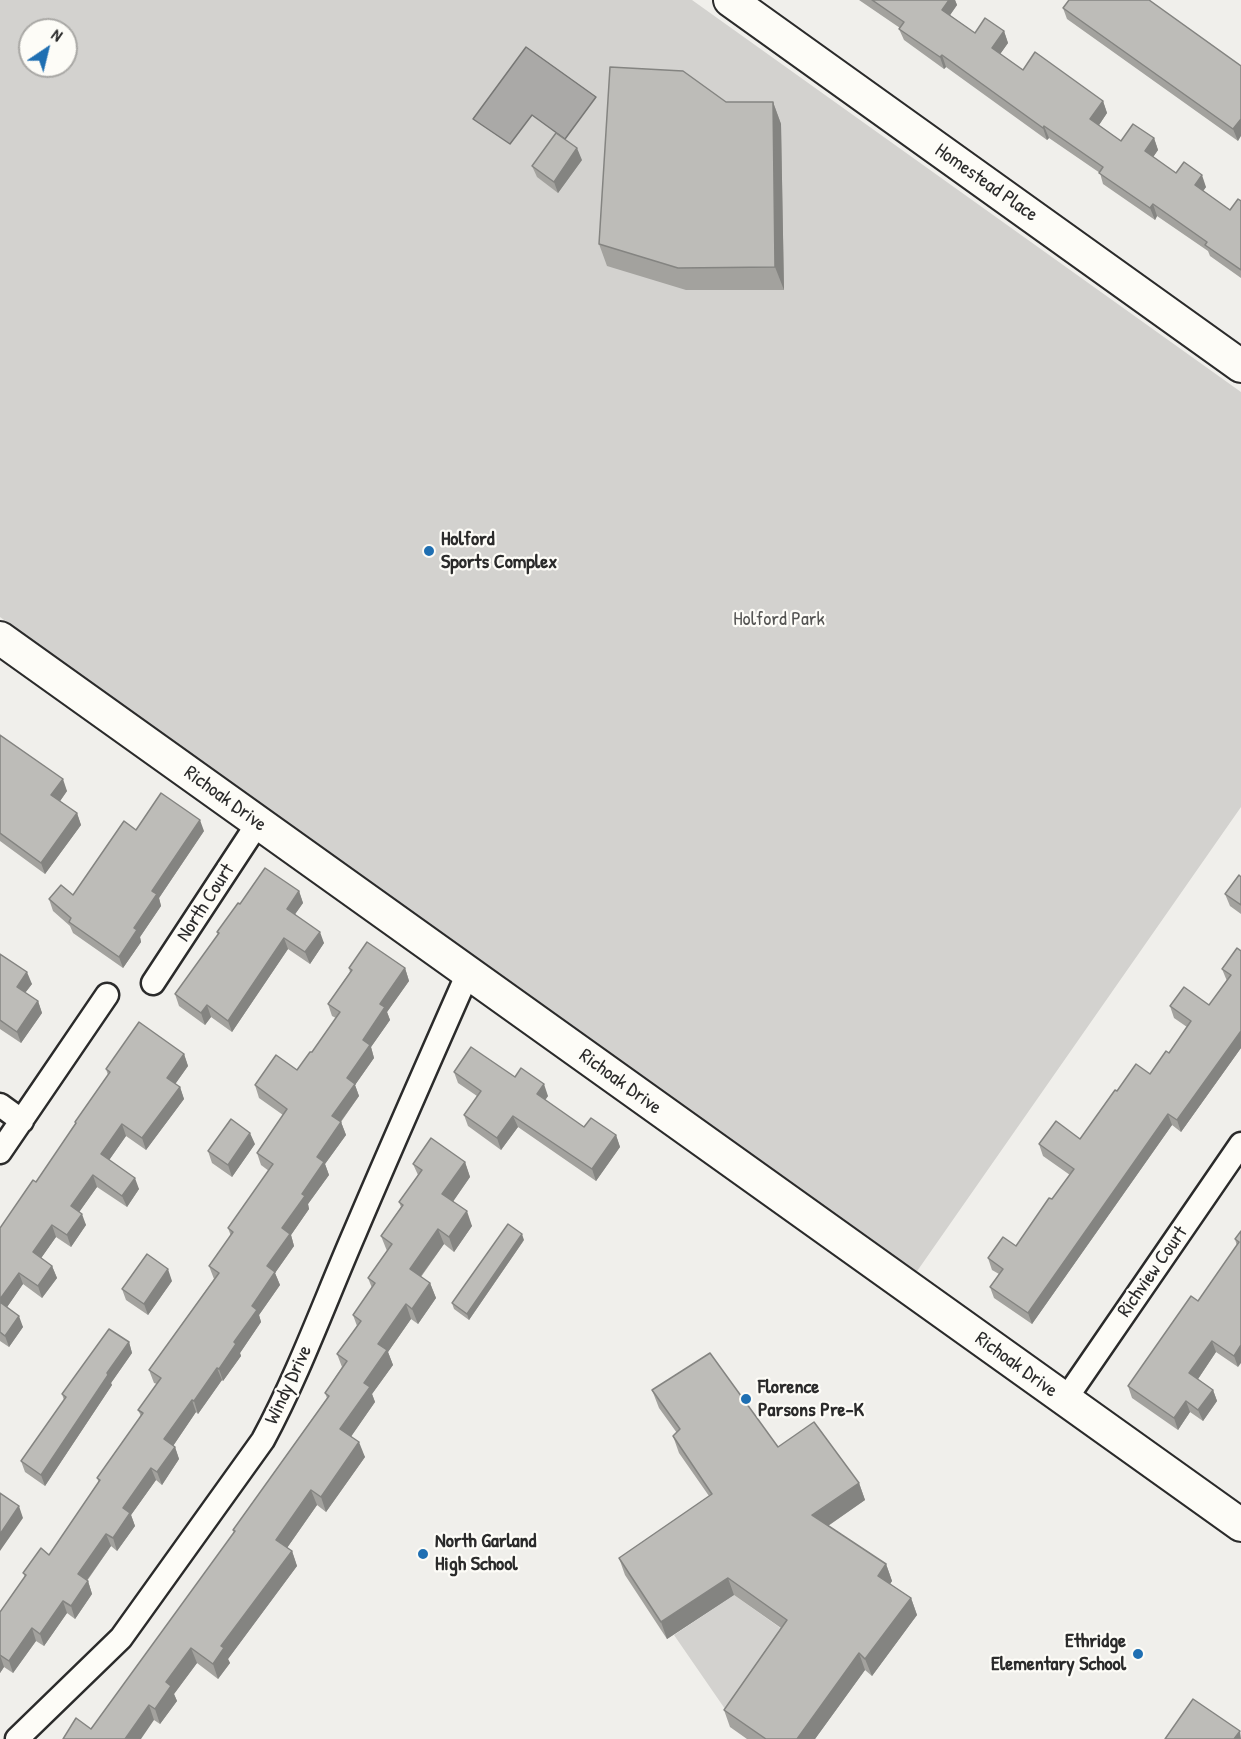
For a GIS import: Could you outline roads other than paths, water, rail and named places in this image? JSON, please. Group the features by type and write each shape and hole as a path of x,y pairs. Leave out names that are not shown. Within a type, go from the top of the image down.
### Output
{"street":[{"name":"Homestead Place","path":"730,0 1241,366"},
{"name":"Richoak Drive","path":"0,638 1241,1526"},
{"name":"North Court","path":"153,983 258,823"},
{"name":"Windy Drive","path":"17,1739 121,1638 263,1440 298,1369 468,973"},
{"path":"0,1152 107,995"},
{"path":"0,1105 22,1121"},
{"name":"Richview Court","path":"1065,1400 1241,1144"}],"place":[{"name":"Holford Sports Complex","path":"429,551"},
{"name":"Florence Parsons Pre-K","path":"746,1399"},
{"name":"North Garland High School","path":"423,1554"},
{"name":"Ethridge Elementary School","path":"1138,1654"}],"park label":[{"name":"Holford Park","path":"779,620"}]}
